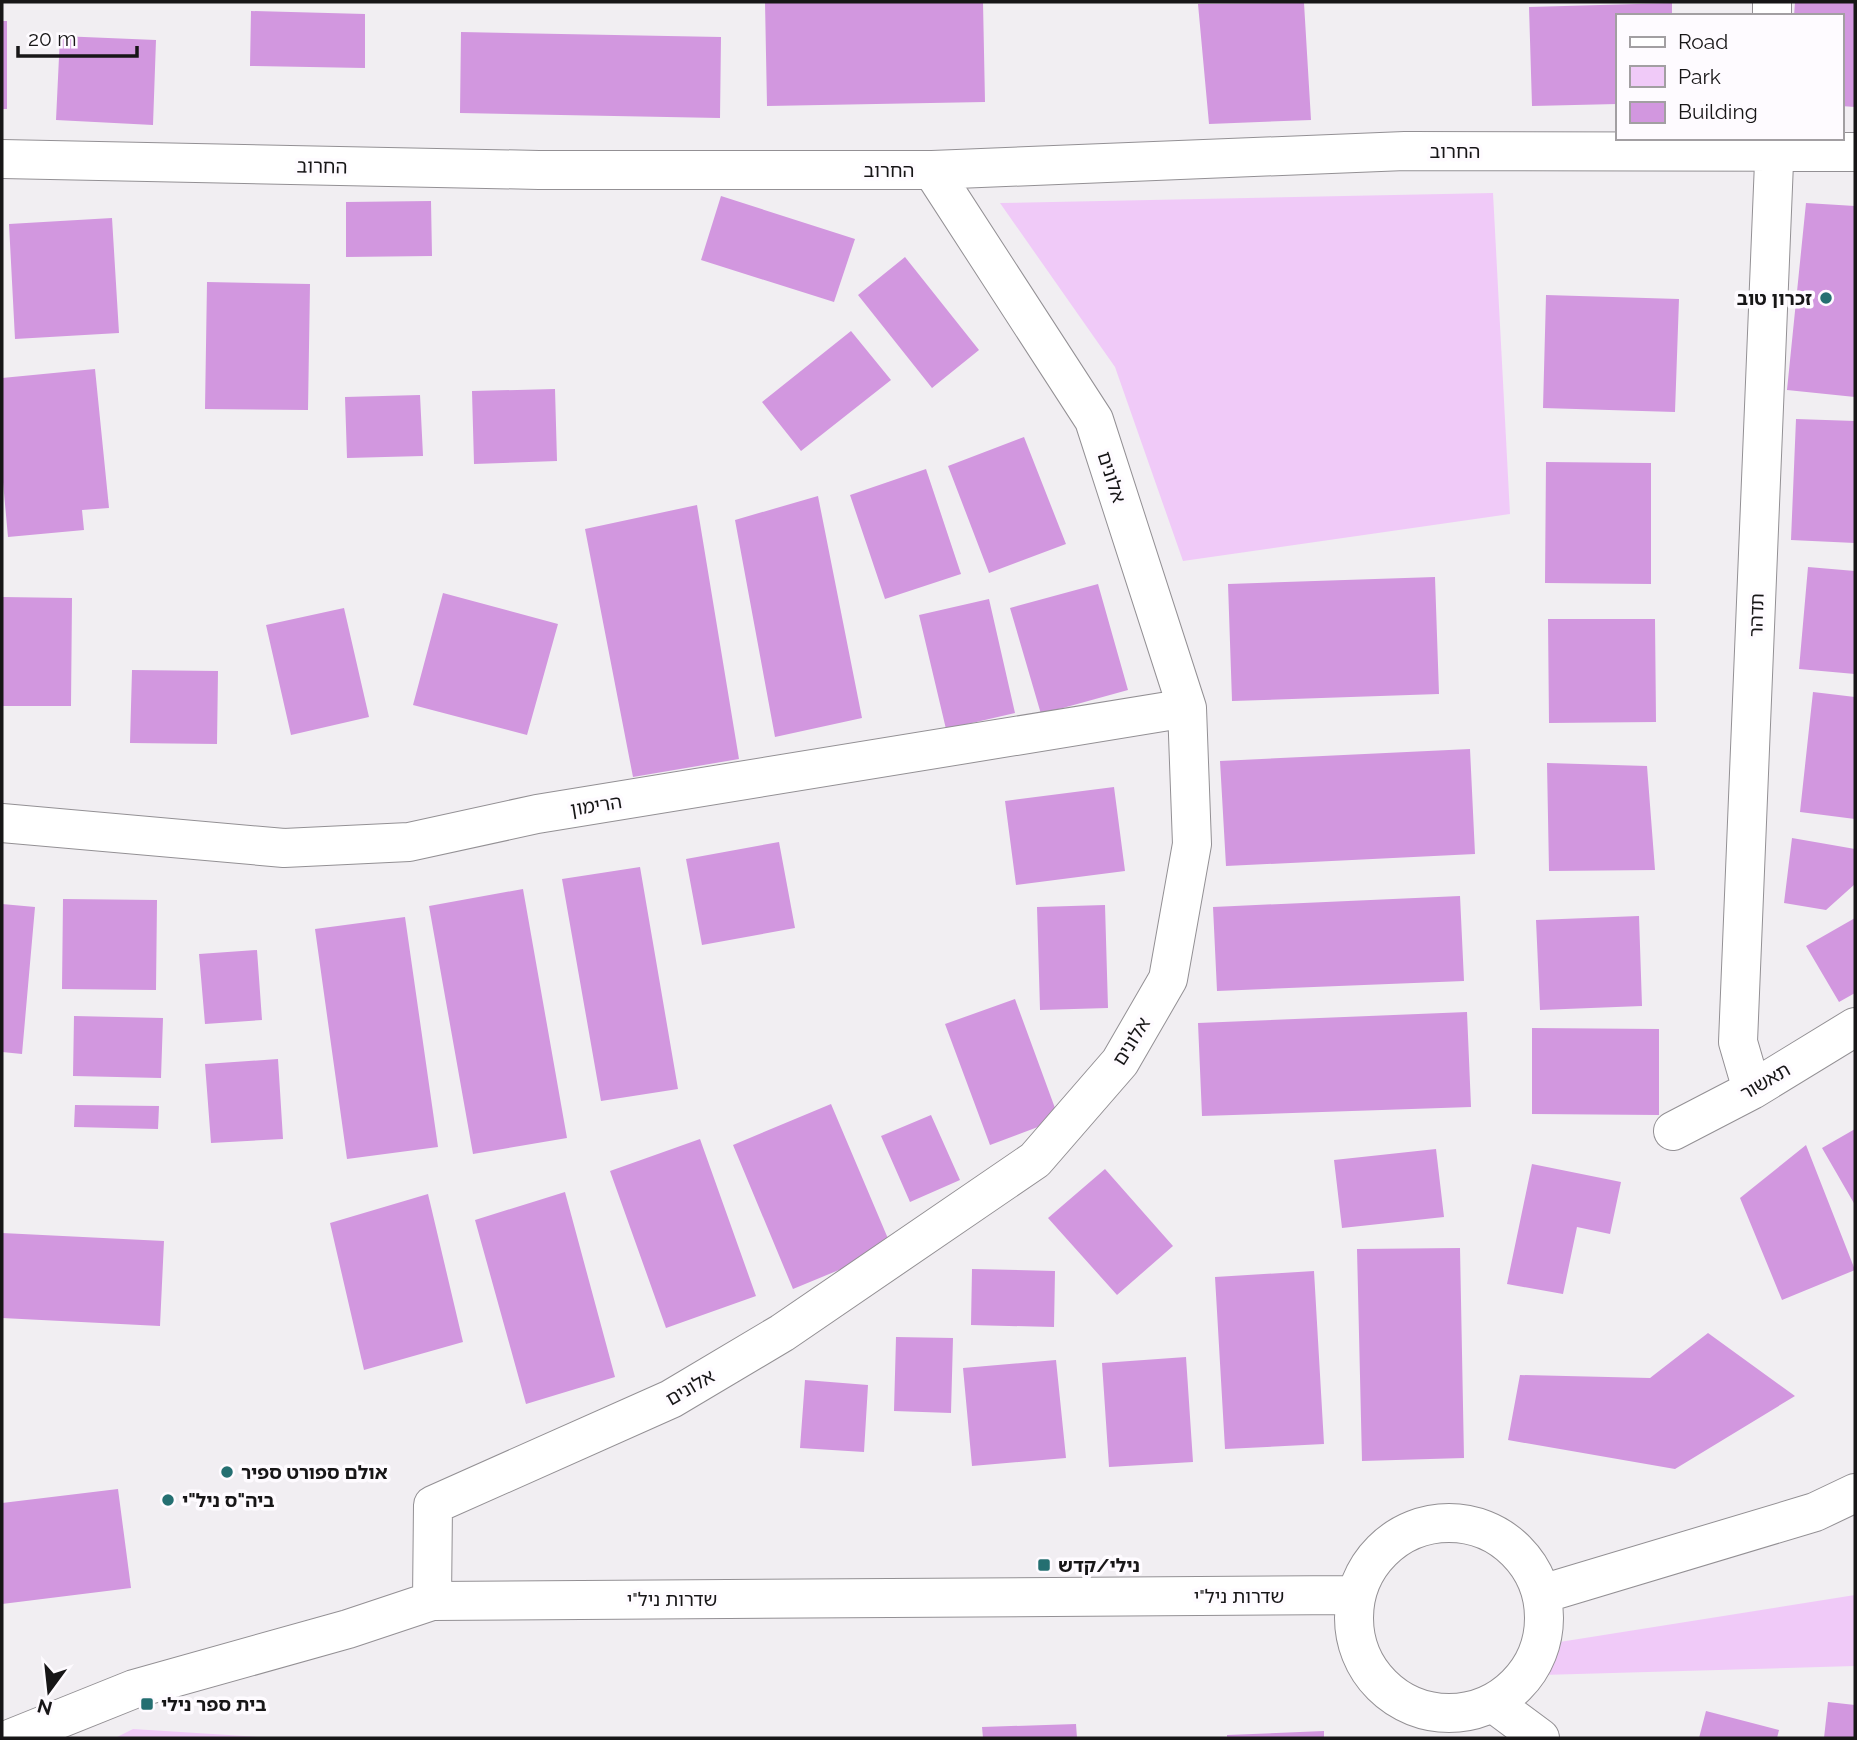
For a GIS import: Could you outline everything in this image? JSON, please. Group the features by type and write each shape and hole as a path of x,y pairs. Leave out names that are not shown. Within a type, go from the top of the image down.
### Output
{"street":[{"name":"החרוב","path":"2,159 539,170 932,170 1405,151 1775,144 1855,152"},
{"name":"תדהר","path":"1752,1090 1738,1042 1775,144"},
{"name":"אלונים","path":"432,1601 433,1505 671,1399 782,1333 1035,1160 1120,1062 1168,979 1192,844 1187,708 1094,420 932,170"},
{"name":"הרימון","path":"2,823 284,848 410,842 537,814 1187,708"},
{"name":"תאשור","path":"1673,1131 1752,1090 1855,1027"},
{"path":"1542,1594 1815,1512 1855,1493"},
{"path":"1448,1522 1479,1527 1507,1542 1529,1565 1542,1594 1545,1626 1537,1657 1519,1684 1493,1703 1464,1713 1432,1713 1402,1702 1378,1683 1360,1656 1352,1626 1355,1595 1367,1566 1389,1542 1417,1527 1448,1522"},
{"name":"שדרות ניל\"י","path":"12,1738 134,1689 348,1629 432,1601 1355,1595"},
{"path":"1493,1703 1540,1738"}],"green space":[{"path":"1493,193 1510,514 1183,561 1115,367 1000,203"},
{"path":"1855,1595 1855,1666 1542,1675 1547,1644"},
{"path":"133,1729 274,1738 115,1738"}],"building":[{"path":"765,2 983,2 985,102 767,106"},
{"path":"1795,2 1855,2 1855,107 1843,106 1843,14 1794,14"},
{"path":"1304,3 1311,120 1209,124 1198,4"},
{"path":"1672,3 1672,14 1616,14 1616,104 1532,106 1529,7"},
{"path":"251,11 365,14 365,68 250,66"},
{"path":"2,21 7,21 7,109 2,109"},
{"path":"461,32 721,37 720,118 460,113"},
{"path":"60,36 156,40 153,125 56,120"},
{"path":"721,196 855,239 834,302 701,260"},
{"path":"431,201 432,256 346,257 346,202"},
{"name":"זכרון טוב","path":"1806,203 1855,206 1855,397 1787,390"},
{"path":"112,218 119,333 15,339 9,224"},
{"path":"905,257 979,350 932,388 858,295"},
{"path":"207,282 310,284 308,410 205,409"},
{"path":"1546,295 1679,299 1675,412 1543,408"},
{"path":"851,331 891,380 801,451 762,402"},
{"path":"95,369 109,508 82,510 84,530 8,537 2,471 2,378"},
{"path":"555,389 557,461 474,464 472,391"},
{"path":"420,395 423,456 347,458 345,397"},
{"path":"1796,419 1855,421 1855,543 1791,540"},
{"path":"1024,437 1066,544 989,573 948,466"},
{"path":"1546,462 1651,463 1651,584 1545,583"},
{"path":"926,469 961,574 885,599 850,495"},
{"path":"818,496 862,718 775,737 735,520"},
{"path":"697,505 739,759 633,777 585,529"},
{"path":"1808,567 1855,571 1855,674 1799,669"},
{"path":"1435,577 1439,694 1232,701 1228,584"},
{"path":"1098,584 1128,690 1041,714 1010,608"},
{"path":"443,593 558,624 527,735 413,705"},
{"path":"2,597 72,598 71,706 2,706"},
{"path":"989,599 1015,713 946,729 919,615"},
{"path":"344,608 369,717 291,735 266,625"},
{"path":"1548,619 1655,619 1656,722 1549,723"},
{"path":"132,670 218,671 217,744 130,743"},
{"path":"1813,692 1855,697 1855,819 1800,812"},
{"path":"1470,749 1475,854 1226,866 1220,761"},
{"path":"1547,763 1647,766 1655,870 1549,871"},
{"path":"1114,787 1125,871 1016,885 1005,801"},
{"path":"1792,838 1855,849 1855,884 1826,910 1784,903"},
{"path":"779,842 795,928 702,945 686,859"},
{"path":"640,867 678,1089 601,1101 562,879"},
{"path":"523,889 567,1138 473,1154 429,906"},
{"path":"1460,896 1464,981 1217,991 1213,907"},
{"path":"63,899 157,900 156,990 62,989"},
{"path":"2,904 35,907 22,1054 2,1052"},
{"path":"1105,905 1108,1008 1040,1010 1037,907"},
{"path":"1639,916 1642,1006 1540,1010 1536,920"},
{"path":"405,917 438,1147 347,1159 315,929"},
{"path":"1855,918 1855,993 1839,1002 1806,946"},
{"path":"257,950 262,1020 205,1024 199,954"},
{"path":"1015,999 1059,1119 990,1145 945,1024"},
{"path":"1467,1012 1471,1107 1202,1116 1198,1023"},
{"path":"74,1016 163,1018 161,1078 73,1076"},
{"path":"1532,1028 1659,1029 1659,1115 1532,1114"},
{"path":"278,1059 283,1139 211,1143 205,1064"},
{"path":"831,1104 892,1248 793,1289 733,1145"},
{"path":"75,1105 159,1106 158,1129 74,1127"},
{"path":"931,1115 960,1180 910,1202 881,1136"},
{"path":"1855,1129 1855,1205 1822,1148"},
{"path":"700,1139 756,1296 666,1328 610,1171"},
{"path":"1806,1145 1855,1270 1782,1300 1740,1198"},
{"path":"1436,1149 1444,1217 1342,1228 1334,1160"},
{"path":"1532,1164 1621,1182 1610,1234 1577,1227 1563,1294 1507,1284"},
{"path":"1105,1169 1173,1246 1117,1295 1048,1218"},
{"path":"565,1192 615,1377 526,1404 475,1220"},
{"path":"428,1194 463,1342 364,1370 330,1223"},
{"path":"2,1233 164,1241 160,1326 2,1318"},
{"path":"1460,1248 1464,1458 1362,1461 1357,1249"},
{"path":"972,1269 1055,1271 1054,1327 971,1325"},
{"path":"1314,1271 1324,1444 1225,1449 1215,1277"},
{"path":"1708,1333 1795,1396 1675,1469 1508,1440 1520,1375 1650,1378"},
{"path":"896,1337 953,1338 951,1413 894,1411"},
{"path":"1186,1357 1193,1462 1109,1467 1102,1363"},
{"path":"1056,1360 1066,1458 972,1466 963,1368"},
{"path":"805,1380 868,1385 864,1452 800,1448"},
{"path":"118,1489 131,1588 2,1604 2,1503"},
{"path":"1828,1702 1855,1705 1855,1738 1824,1738"},
{"path":"1706,1711 1779,1730 1777,1738 1699,1738"},
{"path":"1076,1724 1077,1738 983,1738 982,1727"},
{"path":"1324,1731 1324,1738 1227,1738 1227,1735"}],"place":[{"name":"זכרון טוב","path":"1826,298"},
{"name":"אולם ספורט ספיר","path":"227,1472"},
{"name":"ביה\"ס ניל\"י","path":"168,1500"},
{"name":"נילי/קדש","path":"1044,1565"},
{"name":"בית ספר נילי","path":"147,1704"}]}
